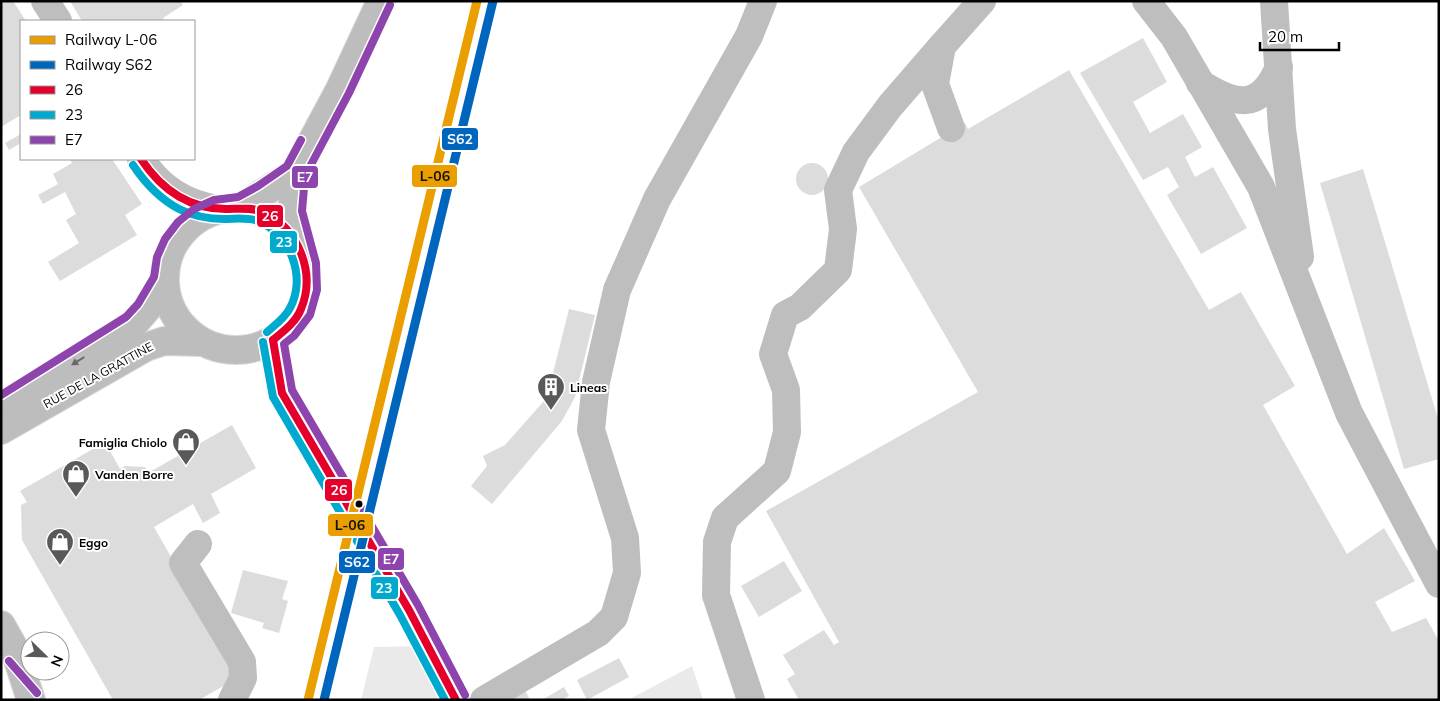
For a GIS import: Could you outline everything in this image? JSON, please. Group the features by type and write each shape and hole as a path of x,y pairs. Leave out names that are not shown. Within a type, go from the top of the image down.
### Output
{"main road":[{"path":"295,173 229,208 200,217 185,228 174,244 166,261 164,280 167,298 174,316 186,330 201,342 223,350 246,350 273,340 287,329 301,310 307,288 306,264 299,245 292,212 295,173 340,89 381,1"},
{"path":"229,208 263,212 283,224 299,245"},
{"name":"RUE DE LA GRATTINE","path":"1,407 49,379 133,325 146,310 164,280"},
{"path":"273,340 282,393 409,610 456,700"},
{"name":"RUE DE LA GRATTINE","path":"1,430 146,347 164,341 201,342"},
{"path":"1,625 14,648 30,700"},
{"path":"1,668 30,700"}],"street":[{"path":"45,1 57,20"},
{"path":"484,700 598,633 614,618 627,574 625,538 591,430 596,382 617,290 656,199 748,36 763,1"},
{"path":"751,700 716,595 717,542 725,518 777,471 787,432 786,390 773,354 785,315 800,307 838,270 843,229 838,190 856,152 890,106 982,1"},
{"path":"1146,1 1174,37 1262,187 1349,413 1439,584"},
{"path":"1274,1 1282,129 1307,303"},
{"path":"942,46 935,84 951,128"},
{"path":"1200,82 1223,97 1246,101 1262,94 1272,82 1279,68"},
{"path":"142,160 151,175 167,190 194,204 229,208"},
{"path":"198,544 183,563 242,662 243,678 232,700"}],"shaded area":[{"path":"428,646 457,700 361,700 374,647"},
{"path":"692,666 703,700 628,700"}],"building":[{"path":"1,1 13,1 25,20 20,20 20,116 1,127"},
{"path":"70,1 180,1 183,5 163,18 164,20 81,20"},
{"path":"1143,38 1167,82 1133,102 1150,133 1183,114 1202,147 1185,157 1195,177 1213,167 1247,228 1201,254 1167,195 1179,187 1168,167 1143,180 1080,73"},
{"path":"1069,70 1209,310 1241,292 1295,386 1263,405 1347,554 1384,528 1415,581 1375,602 1392,632 1426,618 1439,641 1439,700 799,700 787,679 795,674 783,655 824,630 834,645 839,642 766,511 978,392 859,187 965,123 968,129"},
{"path":"20,135 20,144 9,150 5,143"},
{"path":"70,160 113,160 142,204 125,215 137,235 60,281 48,262 79,243 66,220 76,214 65,192 43,204 38,195 58,184 53,174 72,163"},
{"path":"812,163 818,164 823,168 827,173 827,185 823,190 818,194 812,195 806,194 801,190 797,185 796,179 797,173 801,168 806,164"},
{"path":"1363,169 1439,422 1439,459 1404,469 1320,183"},
{"name":"Lineas","path":"569,309 595,315 575,397 562,421 492,504 471,486 487,466 483,456 505,445 544,401 549,389"},
{"path":"232,425 256,468 211,494 220,513 203,523 193,504 154,527 239,677 199,700 113,700 22,540 21,505 27,502 20,491 105,442 120,469 125,466 145,467 148,473"},
{"path":"784,561 802,591 759,617 741,586"},
{"path":"243,570 288,581 282,599 288,601 279,633 262,628 264,623 231,613"},
{"path":"619,658 629,677 587,700 577,680"},
{"path":"523,686 530,700 498,700"},
{"path":"564,687 569,696 562,700 542,700"}],"rail line":[{"name":"L-06","path":"308,700 477,1"},
{"name":"S62","path":"324,700 493,1"}],"transit line":[{"name":"E7","path":"390,5 349,93 305,176 302,211 316,263 317,290 310,315 294,336 284,344 292,390 418,605 465,695"},
{"name":"E7","path":"1,395 126,317 138,304 154,277 157,257 165,239 178,222 194,209 214,200 238,197 258,186 287,166 301,140"},
{"name":"26","path":"142,160 167,188 188,201 212,208 259,210 276,220 295,241 305,267 305,295 296,318 273,340"},
{"name":"23","path":"133,165 153,190 179,209 206,218 258,221 269,227 279,236 287,246 292,258 296,270 297,283 295,296 288,312 267,332"},
{"name":"26","path":"273,340 282,393 409,610 456,700"},
{"name":"23","path":"263,342 273,397 400,615 445,700"},
{"name":"E7","path":"9,661 37,693"}],"place":[{"name":"Lineas","path":"551,411"},
{"name":"Famiglia Chiolo","path":"186,466"},
{"name":"Vanden Borre","path":"76,498"},
{"name":"Eggo","path":"60,566"}]}
